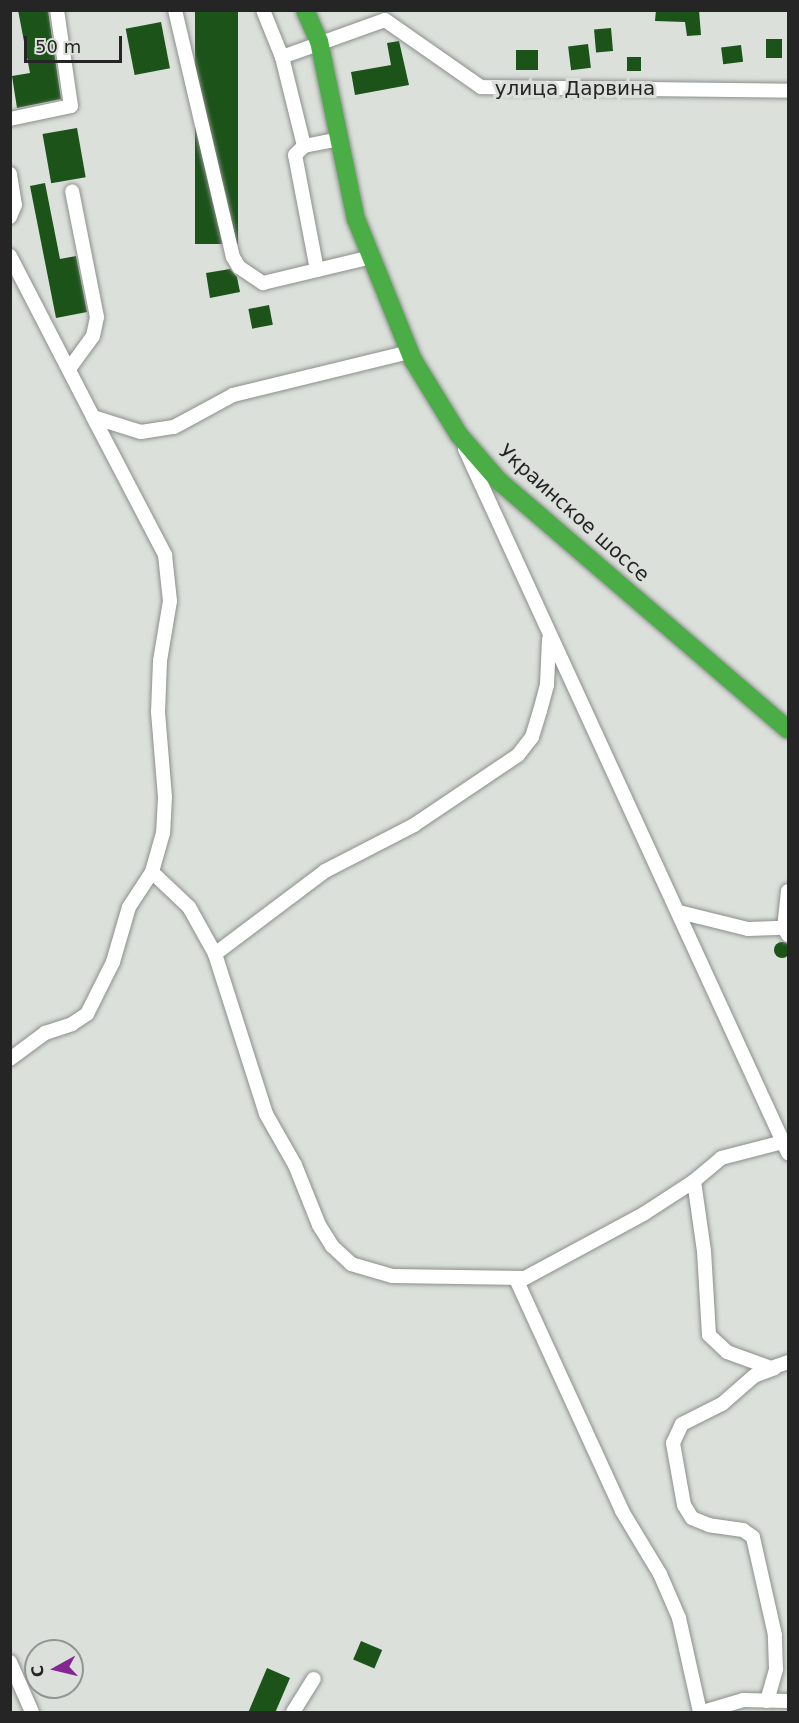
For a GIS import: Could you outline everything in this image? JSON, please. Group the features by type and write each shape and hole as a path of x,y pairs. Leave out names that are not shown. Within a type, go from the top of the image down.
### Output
{"highway":[{"name":"Украинское шоссе","path":"305,10 319,41 356,219 410,352 459,435 499,482 789,730"}],"street":[{"path":"10,119 71,106 57,10"},
{"path":"175,10 233,257 251,277 263,283 371,257"},
{"path":"262,10 282,57 304,146"},
{"name":"улица Дарвина","path":"282,57 319,41 384,20 481,87 789,91"},
{"path":"317,270 295,155 304,146 339,139"},
{"path":"10,174 15,205 10,217"},
{"path":"69,369 93,336 97,317 72,191"},
{"path":"10,256 25,281 165,555 170,601 160,661 158,712 165,796 163,833 152,872 129,907 113,962 87,1014 72,1024 45,1033 10,1059"},
{"path":"10,280 25,281"},
{"path":"93,417 141,432 174,427 233,395 410,352"},
{"path":"152,872 189,907 215,954 266,1114 295,1165 332,1246 351,1264 370,1272 516,1279 543,1271 694,1181 722,1158 786,1148 459,435"},
{"path":"215,954 325,871 414,825 518,755 532,737 544,694 549,633"},
{"path":"678,912 748,930 786,932 789,891"},
{"path":"694,1181 704,1251 709,1335 727,1352 771,1368 789,1368"},
{"path":"516,1279 622,1511 674,1607 702,1713 743,1700 762,1705 789,1701"},
{"path":"762,1705 776,1669 775,1635 753,1537 743,1530 709,1525 692,1518 684,1504 673,1443 682,1424 722,1404 754,1376 789,1362"},
{"path":"10,1662 32,1713"},
{"path":"292,1713 314,1679"}],"building":[{"path":"18,10 48,10 61,99 17,108 12,76 30,73"},
{"path":"195,10 238,10 238,244 195,244"},
{"path":"656,10 699,10 701,35 687,36 685,22 655,21"},
{"path":"161,22 170,68 135,75 126,29"},
{"path":"611,28 613,51 596,52 594,29"},
{"path":"766,39 782,39 782,58 766,58"},
{"path":"399,41 409,85 355,95 351,72 391,65 387,43"},
{"path":"588,44 591,68 571,70 568,46"},
{"path":"741,45 743,62 723,64 721,47"},
{"path":"516,50 538,50 538,70 516,70"},
{"path":"627,57 641,57 641,71 627,71"},
{"path":"77,128 86,177 51,183 43,134"},
{"path":"45,183 60,259 76,256 87,312 56,318 30,186"},
{"path":"230,269 237,277 240,292 210,298 206,273"},
{"path":"269,305 273,325 252,329 248,309"},
{"path":"782,942 790,950 782,958 774,950"},
{"path":"361,1641 382,1650 374,1668 353,1659"},
{"path":"267,1668 290,1678 275,1713 248,1713"}]}
